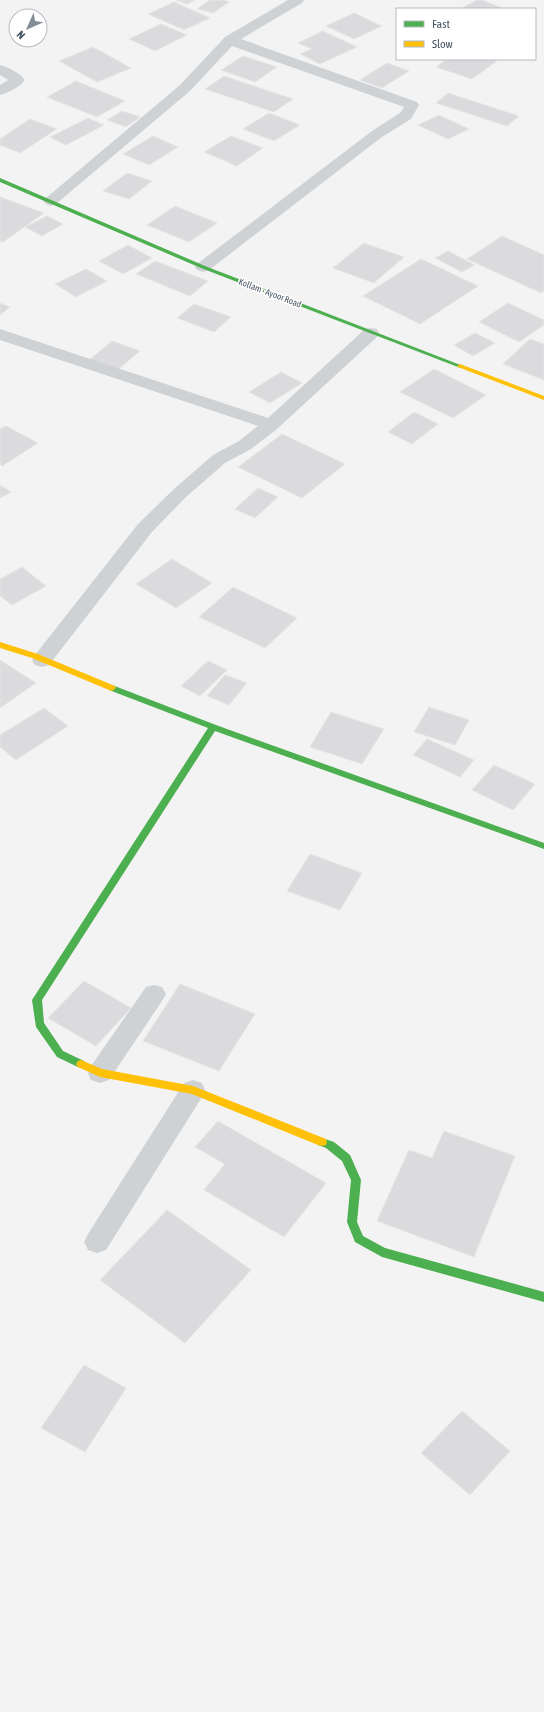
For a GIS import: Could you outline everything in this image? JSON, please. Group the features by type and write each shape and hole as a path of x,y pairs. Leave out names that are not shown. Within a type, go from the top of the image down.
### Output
{"street":[{"path":"51,201 185,88 230,40 297,0"},
{"path":"203,267 378,134 406,116 412,105 230,40"},
{"path":"0,69 18,80 0,91"},
{"name":"Kollam - Ayoor Road","path":"0,180 203,267 544,398"},
{"path":"42,660 146,528 180,493 219,459 245,445 271,425 372,333"},
{"path":"0,334 271,425"},
{"path":"0,645 36,656 42,660 213,727 544,846"},
{"path":"213,727 37,1000 39,1024 60,1054 100,1073 193,1090 330,1144 346,1158 356,1180 352,1222 359,1239 382,1252 544,1297"},
{"path":"100,1073 154,994"},
{"path":"97,1242 193,1090"}],"building":[{"path":"176,0 195,0 187,4"},
{"path":"210,0 223,0 229,2 213,13 197,9"},
{"path":"477,0 482,0 502,8 462,8"},
{"path":"174,2 210,18 184,30 148,14"},
{"path":"354,13 382,26 354,39 326,26"},
{"path":"161,24 187,35 155,51 129,39"},
{"path":"323,31 357,47 320,64 300,54 312,49 298,43"},
{"path":"93,47 131,68 97,82 59,61"},
{"path":"243,56 277,67 255,82 221,70"},
{"path":"446,60 497,61 472,79 436,67"},
{"path":"387,63 409,71 382,88 360,80"},
{"path":"224,76 293,99 274,112 205,89"},
{"path":"76,81 125,101 97,117 47,97"},
{"path":"448,93 519,116 507,126 436,103"},
{"path":"122,111 140,117 126,127 107,120"},
{"path":"269,113 300,125 274,141 243,129"},
{"path":"439,115 469,129 448,139 418,125"},
{"path":"88,118 104,125 66,145 50,137"},
{"path":"30,119 57,129 20,153 0,145 0,139"},
{"path":"153,136 178,147 149,165 123,154"},
{"path":"231,136 263,148 237,166 204,152"},
{"path":"127,173 152,181 129,199 103,191"},
{"path":"0,197 44,213 3,242 0,241"},
{"path":"175,206 217,223 189,242 147,225"},
{"path":"47,216 63,224 42,236 25,227"},
{"path":"502,236 544,255 544,291 541,293 467,259"},
{"path":"364,243 404,257 374,283 333,268"},
{"path":"128,245 152,258 123,274 99,261"},
{"path":"448,251 475,265 462,272 435,258"},
{"path":"421,259 478,286 420,324 363,296"},
{"path":"155,261 208,281 190,296 136,274"},
{"path":"86,269 107,281 76,297 55,284"},
{"path":"0,303 10,307 0,315"},
{"path":"508,303 544,320 544,325 519,342 479,322"},
{"path":"194,304 231,317 214,332 177,318"},
{"path":"475,333 495,343 473,356 454,345"},
{"path":"530,339 544,344 544,380 503,364"},
{"path":"112,341 140,351 116,371 88,361"},
{"path":"434,369 486,395 453,418 400,392"},
{"path":"281,372 302,383 270,403 249,392"},
{"path":"414,412 438,424 412,444 388,432"},
{"path":"6,426 38,443 2,466 0,464 0,429"},
{"path":"282,434 345,464 302,498 238,467"},
{"path":"0,485 11,492 0,498"},
{"path":"258,488 278,497 255,518 235,509"},
{"path":"172,559 212,583 176,608 136,584"},
{"path":"22,567 46,586 12,605 0,596 0,579"},
{"path":"233,587 297,618 265,648 199,617"},
{"path":"0,660 36,683 0,708"},
{"path":"208,661 227,670 200,696 181,686"},
{"path":"225,675 247,683 229,705 207,696"},
{"path":"429,707 469,720 455,745 414,732"},
{"path":"44,708 68,726 16,760 0,747 0,735"},
{"path":"331,712 384,729 362,764 310,747"},
{"path":"427,739 474,760 460,777 413,755"},
{"path":"494,765 535,784 513,810 472,790"},
{"path":"310,854 362,873 340,910 287,891"},
{"path":"84,981 131,1008 96,1046 48,1018"},
{"path":"180,984 255,1014 219,1071 143,1041"},
{"path":"218,1121 326,1183 284,1237 204,1190 225,1164 195,1147"},
{"path":"444,1131 515,1156 474,1257 377,1221 409,1150 432,1158"},
{"path":"167,1210 251,1270 185,1343 100,1280"},
{"path":"84,1365 126,1388 85,1452 41,1428"},
{"path":"462,1411 510,1451 470,1495 421,1453"}],"traffic: fast":[{"path":"0,180 203,267 460,366"},
{"path":"112,688 213,727 544,846"},
{"path":"81,1064 60,1054 39,1024 37,1000 213,727"},
{"path":"322,1142 330,1145 346,1158 356,1180 352,1222 359,1239 382,1252 544,1297"}],"traffic: slow":[{"path":"460,366 544,398"},
{"path":"0,645 35,656 112,688"},
{"path":"81,1064 100,1073 193,1090 322,1142"}]}
